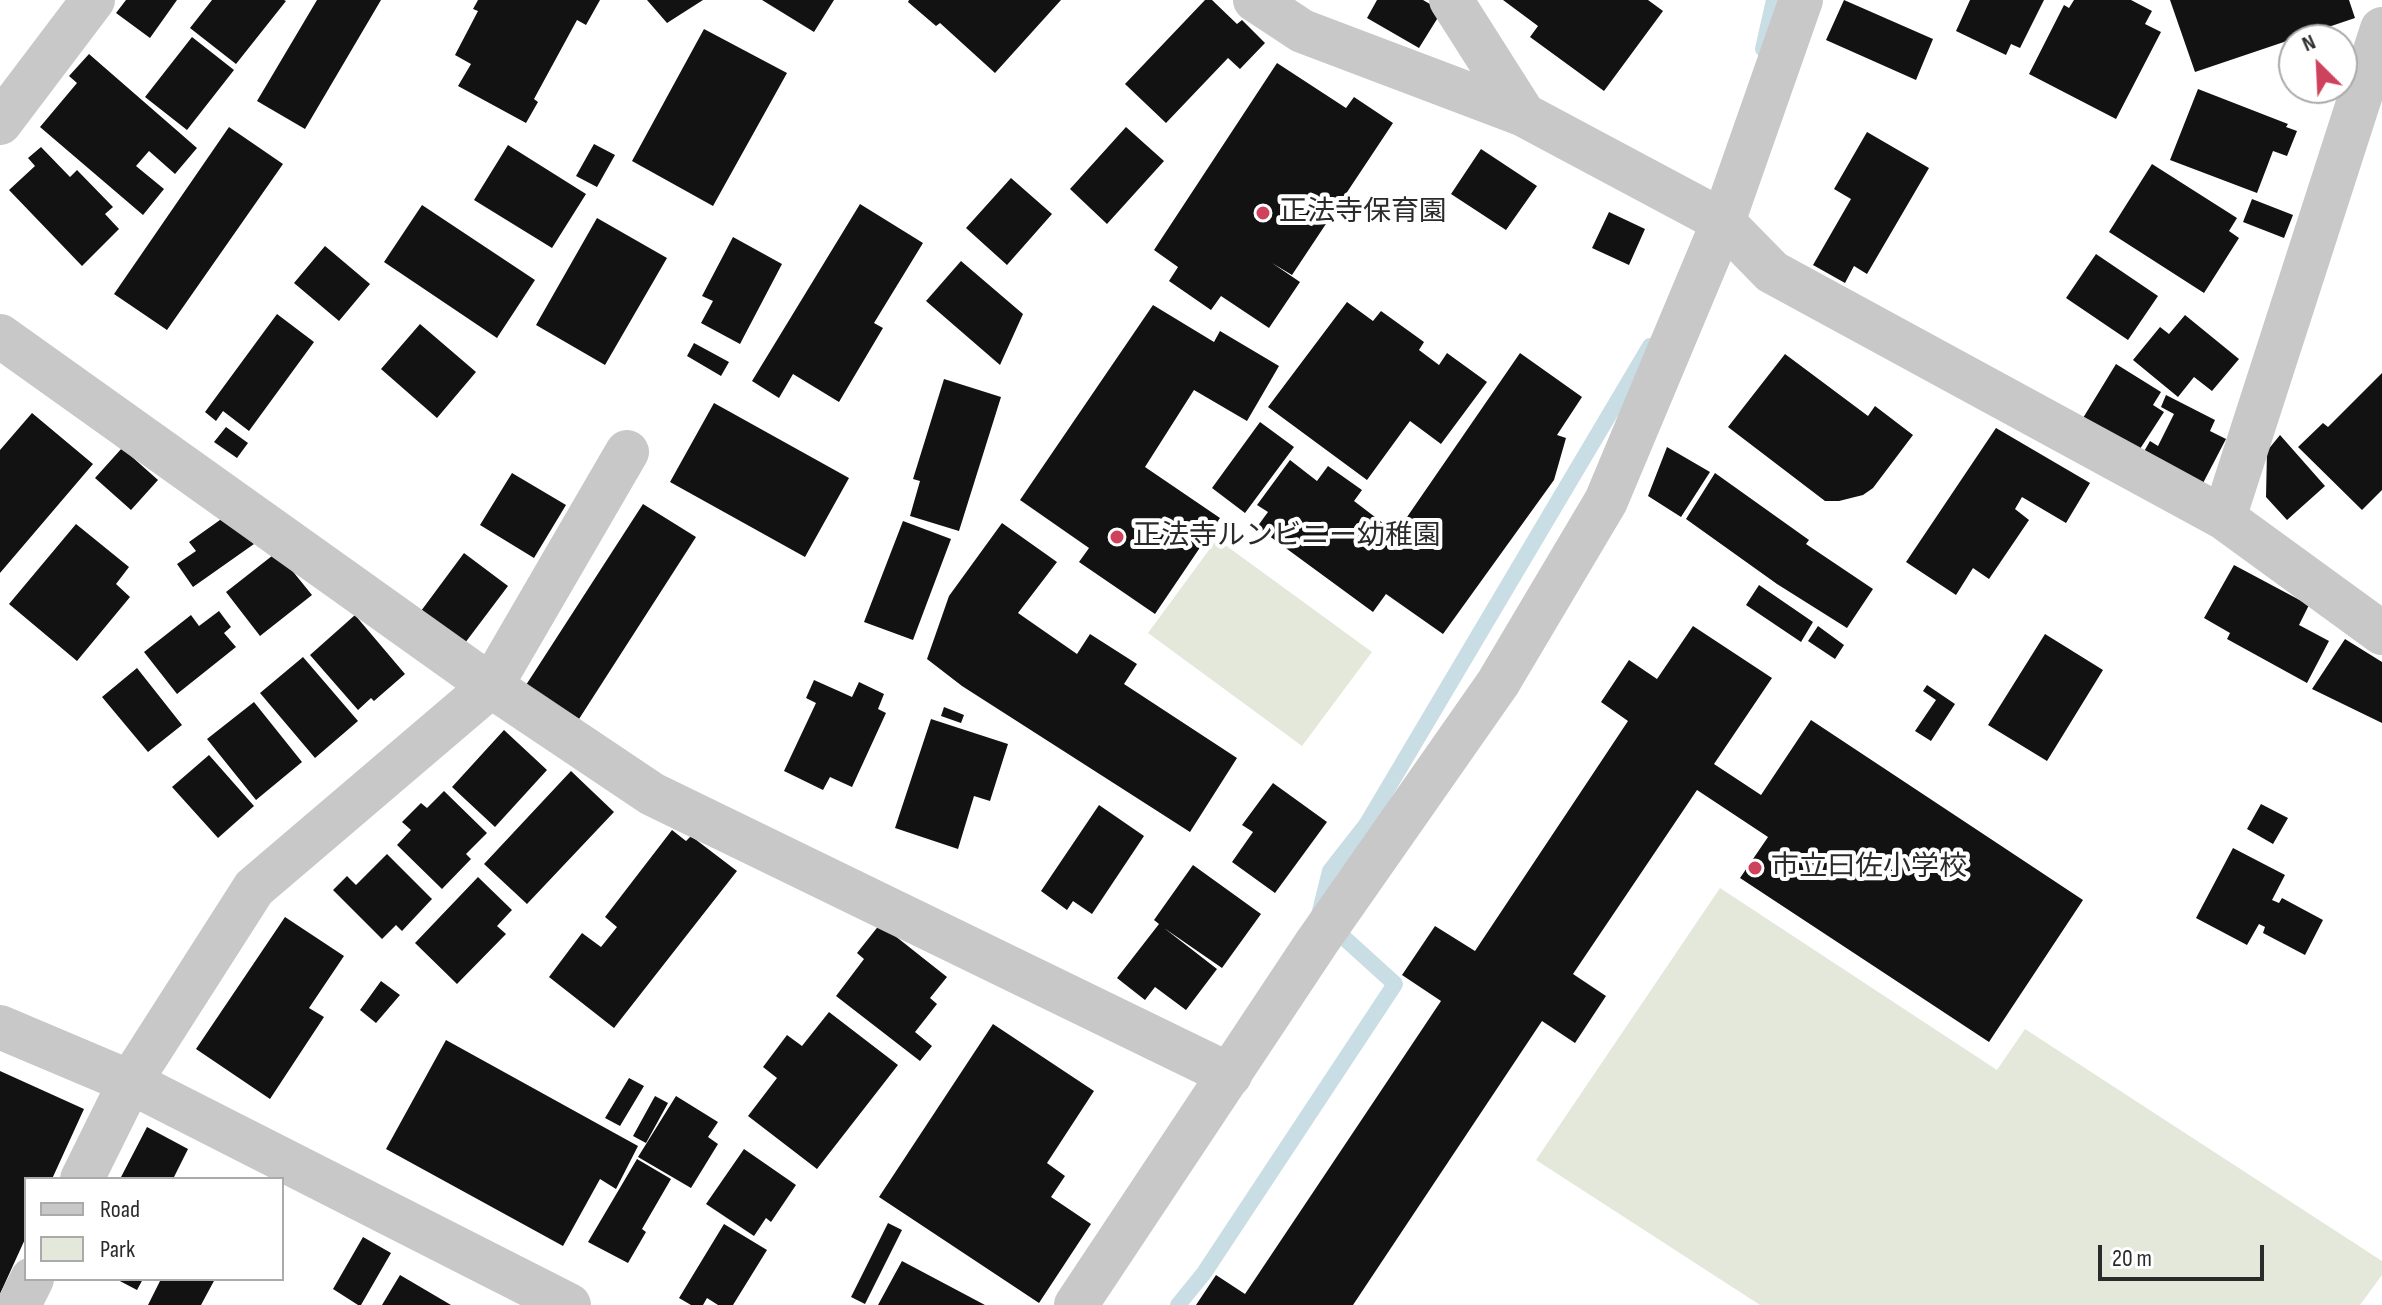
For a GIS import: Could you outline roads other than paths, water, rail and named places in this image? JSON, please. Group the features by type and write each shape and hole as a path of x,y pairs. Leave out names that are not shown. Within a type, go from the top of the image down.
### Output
{"street":[{"path":"0,123 93,0"},
{"path":"1255,0 1302,31 1524,115 1705,212 1772,272 2224,518 2382,633"},
{"path":"1451,0 1524,115"},
{"path":"1076,1305 1317,942 1498,683 1606,501 1705,212 1801,0"},
{"path":"2224,518 2382,29"},
{"path":"0,336 491,686 652,794 1230,1075"},
{"path":"83,1177 130,1082 254,888 491,686 627,452"},
{"path":"0,1027 130,1082 569,1305"},
{"path":"19,1305 31,1281"}],"waterway":[{"path":"1763,49 1774,0"},
{"path":"1178,1305 1204,1273 1395,984 1319,915 1330,871 1366,825 1650,346"}],"place":[{"name":"正法寺保育園","path":"1263,213"},
{"name":"正法寺ルンビニー幼稚園","path":"1117,537"},
{"name":"市立曰佐小学校","path":"1755,868"}]}
